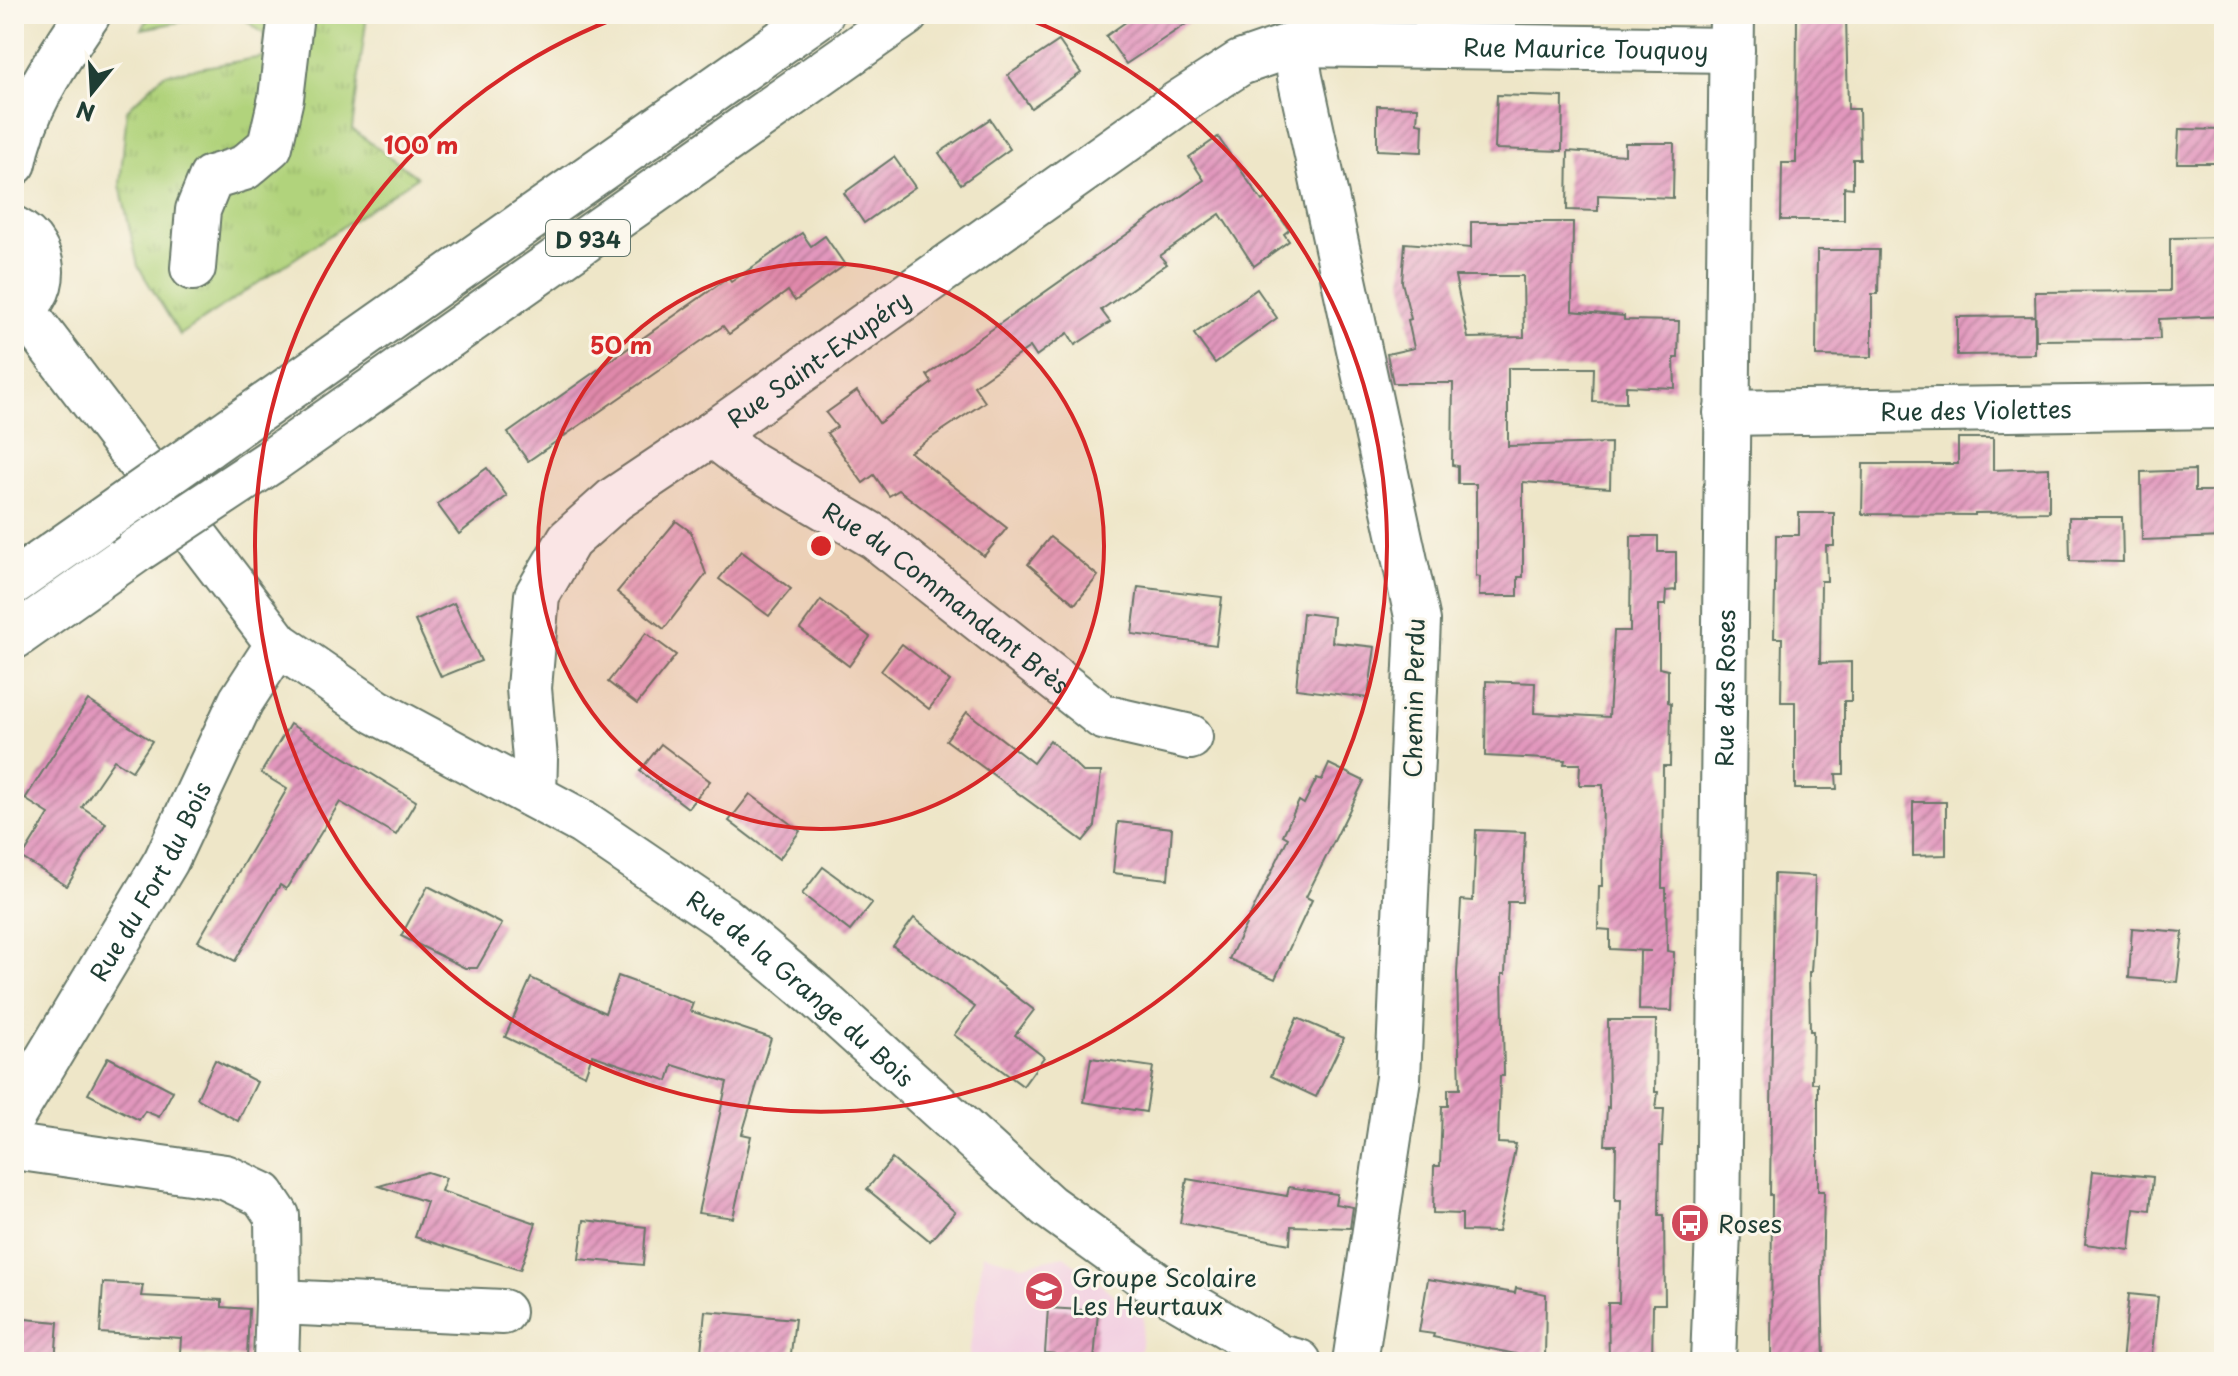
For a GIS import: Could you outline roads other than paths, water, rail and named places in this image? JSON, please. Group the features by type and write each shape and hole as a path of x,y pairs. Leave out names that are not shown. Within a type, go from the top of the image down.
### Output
{"main road":[{"path":"14,163 18,140 44,79 88,14"},
{"path":"193,268 198,210 211,178 244,168 270,146 281,98 291,14"},
{"name":"D 934","path":"14,582 821,14"},
{"name":"D 934","path":"14,637 137,550 270,462 906,14"},
{"name":"Rue Maurice Touquoy","path":"1295,44 1732,32"},
{"name":"Rue des Roses","path":"1713,1362 1718,1231 1732,32"},
{"name":"Rue Saint-Exupéry","path":"534,796 535,759 529,688 537,595 569,540 615,499 712,434 1177,104 1240,63 1295,44"},
{"name":"Chemin Perdu","path":"1295,44 1418,621 1398,1078 1355,1362"},
{"path":"14,229 30,240 38,253 42,269 41,285 34,298 18,312"},
{"name":"Rue de la Grange du Bois","path":"18,312 278,644 377,712 594,830 722,917 815,995 1048,1206 1160,1287 1287,1360"},
{"name":"Rue des Violettes","path":"1726,413 2224,406"},
{"name":"Rue du Commandant Brès","path":"712,434 751,464 875,537 1103,717 1190,737"},
{"name":"Rue du Fort du Bois","path":"14,1114 166,861 241,701 278,644"},
{"path":"14,1147 225,1177 263,1195 277,1216 276,1362"},
{"path":"278,1302 503,1312"}],"place":[{"name":"Roses","path":"1690,1223"},
{"name":"Groupe Scolaire Les Heurtaux","path":"1044,1291"}]}
